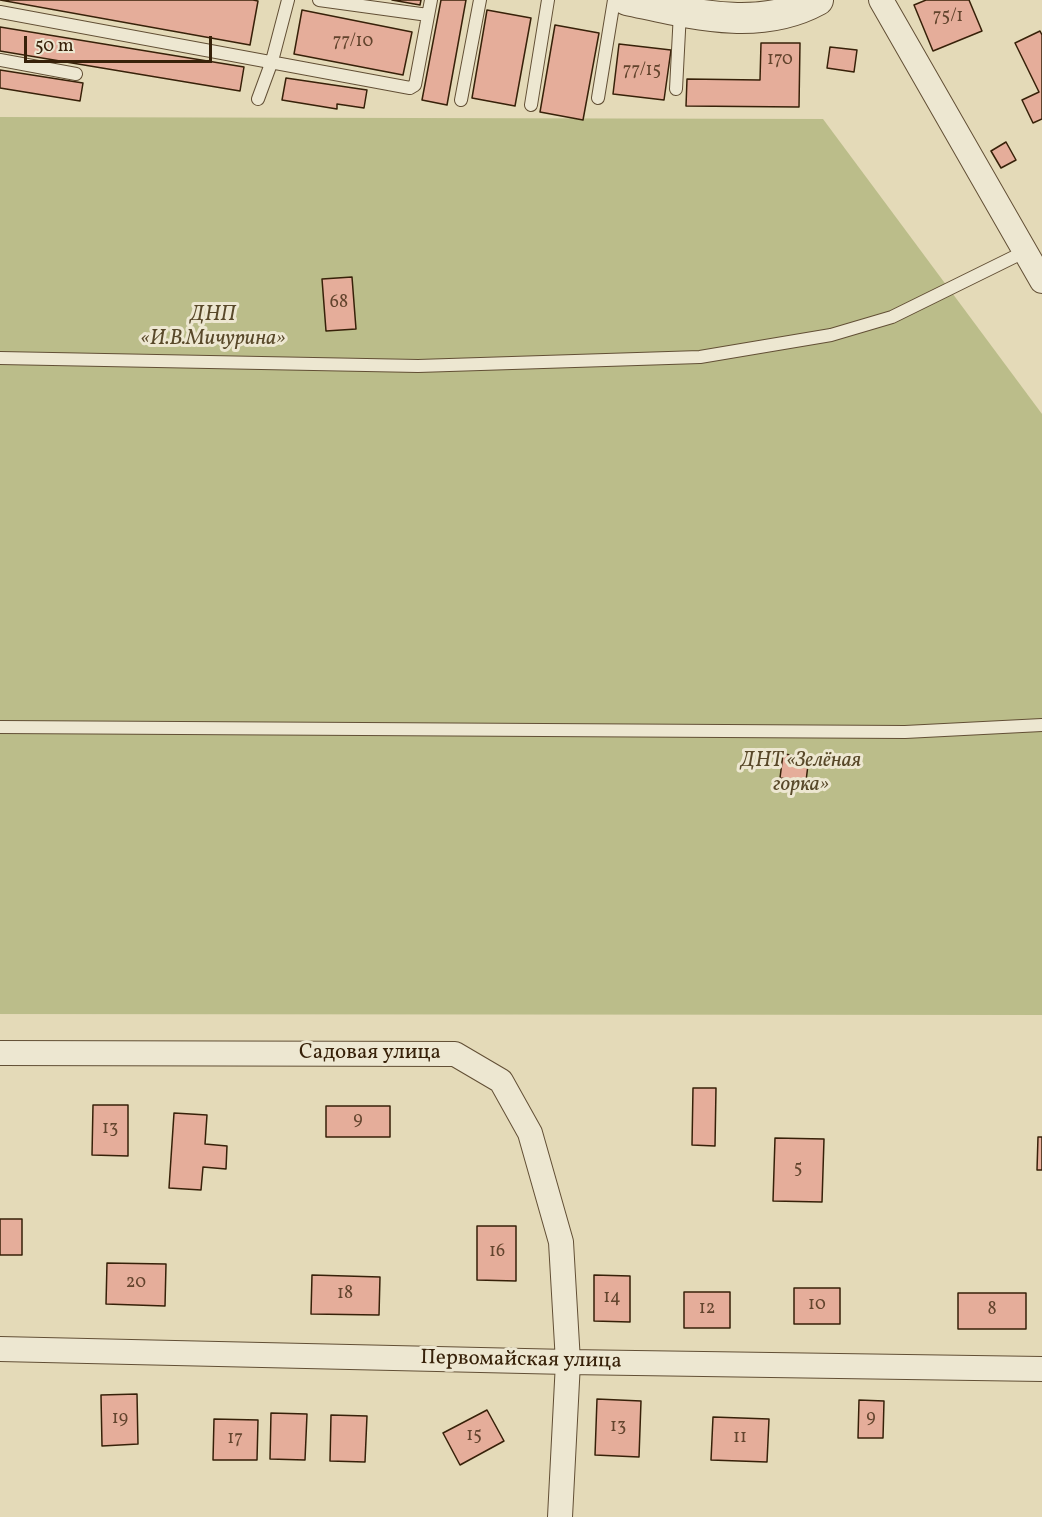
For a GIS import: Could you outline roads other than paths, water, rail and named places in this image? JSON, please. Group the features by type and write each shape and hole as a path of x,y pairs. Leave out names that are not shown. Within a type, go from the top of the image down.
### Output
{"street":[{"path":"627,0 741,20 801,10 818,0"},
{"path":"881,0 1042,281"},
{"name":"Садовая улица","path":"0,1053 455,1054 501,1081 530,1133 561,1242 568,1362 560,1517"},
{"name":"Первомайская улица","path":"0,1349 568,1362 1042,1369"}],"lane":[{"path":"258,99 272,61 288,0"},
{"path":"319,0 428,15"},
{"path":"0,12 411,88 415,86 431,0"},
{"path":"461,100 480,0"},
{"path":"531,105 548,0"},
{"path":"598,98 614,0"},
{"path":"676,89 680,11"},
{"path":"0,60 76,74"},
{"path":"0,358 418,366 700,357 831,335 892,317 1024,252"},
{"path":"0,727 905,732 1042,725"}],"park label":[{"name":"ДНП «И.В.Мичурина»","path":"213,328"},
{"name":"ДНТ «Зелёная горка»","path":"801,774"}]}
